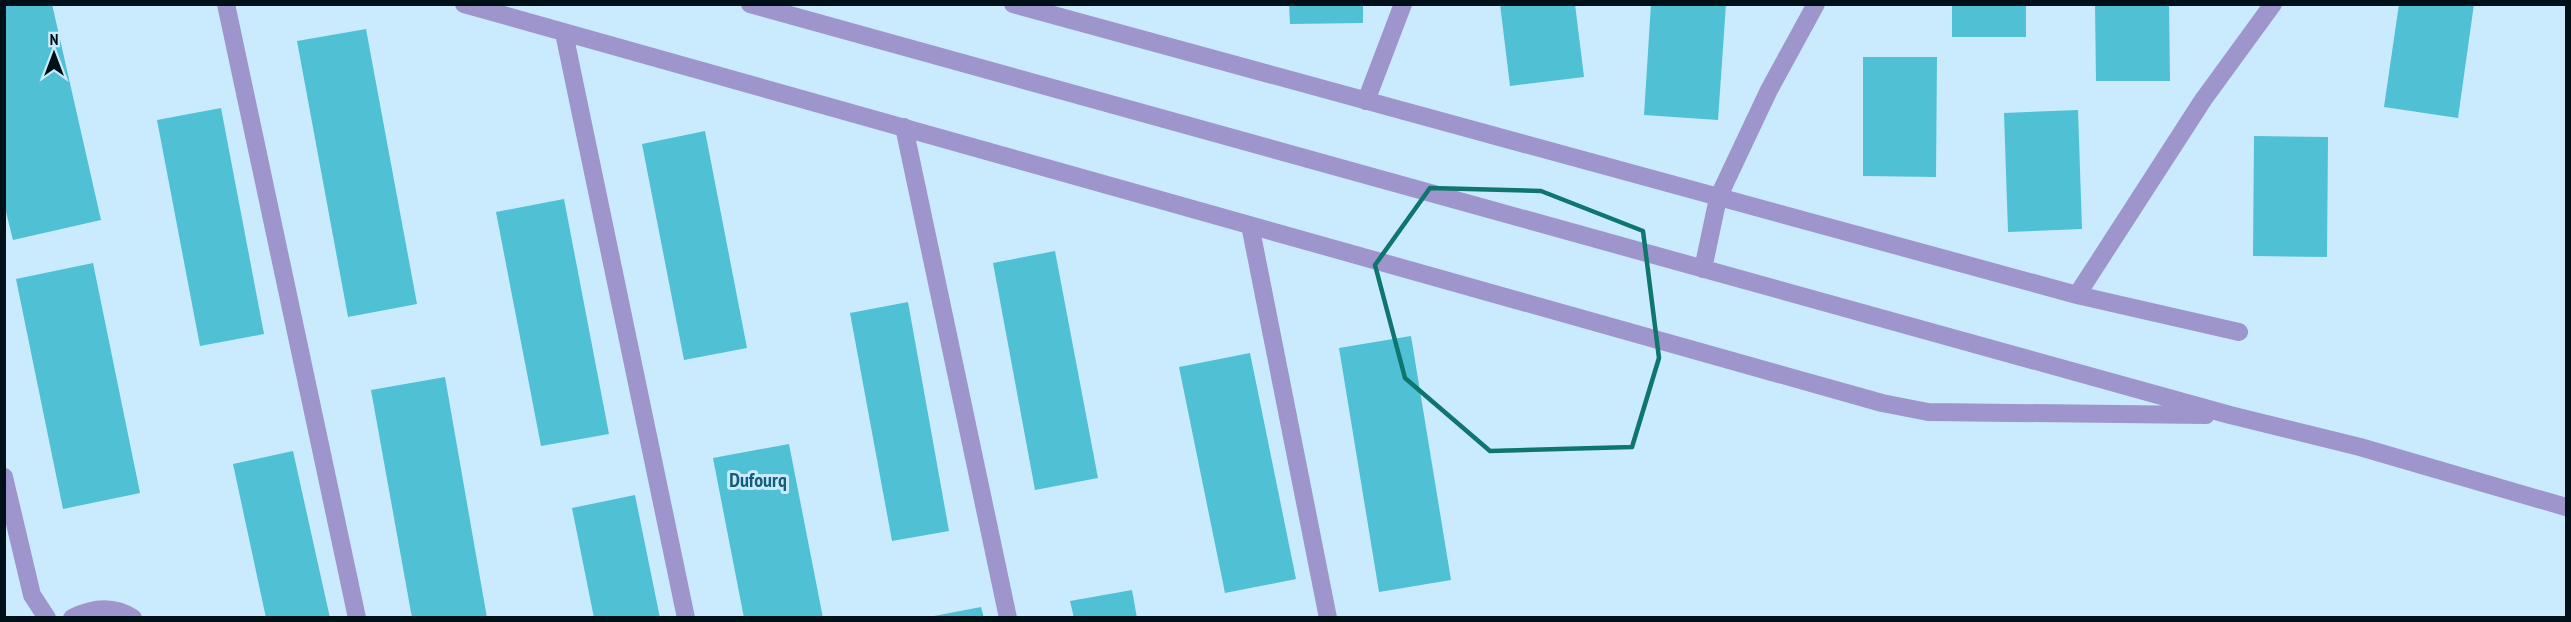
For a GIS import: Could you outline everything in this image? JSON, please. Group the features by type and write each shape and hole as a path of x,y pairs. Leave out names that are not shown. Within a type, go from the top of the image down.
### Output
{"street":[{"path":"226,4 357,618"},
{"path":"464,4 1882,403 1928,412 2230,415"},
{"path":"750,4 2230,415 2360,447 2566,507"},
{"path":"1013,4 2077,295 2239,332"},
{"path":"1366,101 1403,4"},
{"path":"1703,269 1718,198 1769,90 1816,4"},
{"path":"2077,295 2203,100 2273,4"},
{"path":"564,33 686,618"},
{"path":"904,127 1008,618"},
{"path":"1250,225 1328,618"},
{"path":"4,477 32,595 47,618"},
{"path":"72,618 87,610 107,609 126,613 133,618"}],"highlighted area":[{"path":"1430,188 1541,191 1643,231 1659,358 1632,447 1490,451 1405,378 1375,265"}],"building":[{"path":"4,4 52,4 101,220 13,240 4,204"},
{"path":"1289,4 1363,4 1363,23 1290,24"},
{"path":"1500,4 1575,4 1584,77 1510,86"},
{"path":"1651,4 1726,4 1718,120 1644,115"},
{"path":"1952,4 2026,4 2026,37 1952,37"},
{"path":"2095,4 2169,4 2170,81 2096,81"},
{"path":"2399,4 2474,4 2458,118 2384,107"},
{"path":"366,29 417,304 348,317 297,41"},
{"path":"1863,57 1937,57 1936,177 1863,176"},
{"path":"221,108 264,334 200,346 157,120"},
{"path":"2078,110 2082,229 2008,232 2004,113"},
{"path":"705,131 747,348 684,360 642,144"},
{"path":"2254,136 2328,137 2327,257 2253,256"},
{"path":"564,199 609,434 541,446 496,212"},
{"path":"1055,251 1098,478 1035,490 993,263"},
{"path":"93,263 140,493 63,509 16,279"},
{"path":"908,302 949,531 892,541 850,313"},
{"path":"1411,336 1451,580 1379,592 1339,348"},
{"path":"1250,353 1296,579 1225,593 1179,367"},
{"path":"445,377 487,618 412,618 371,390"},
{"path":"789,444 823,618 744,618 713,458"},
{"path":"293,451 330,618 266,618 233,464"},
{"path":"635,495 660,618 594,618 572,508"},
{"path":"1132,590 1137,618 1074,618 1070,601"},
{"path":"981,607 984,618 934,618 934,616"}],"district":[{"name":"Dufourq","path":"758,480"}]}
